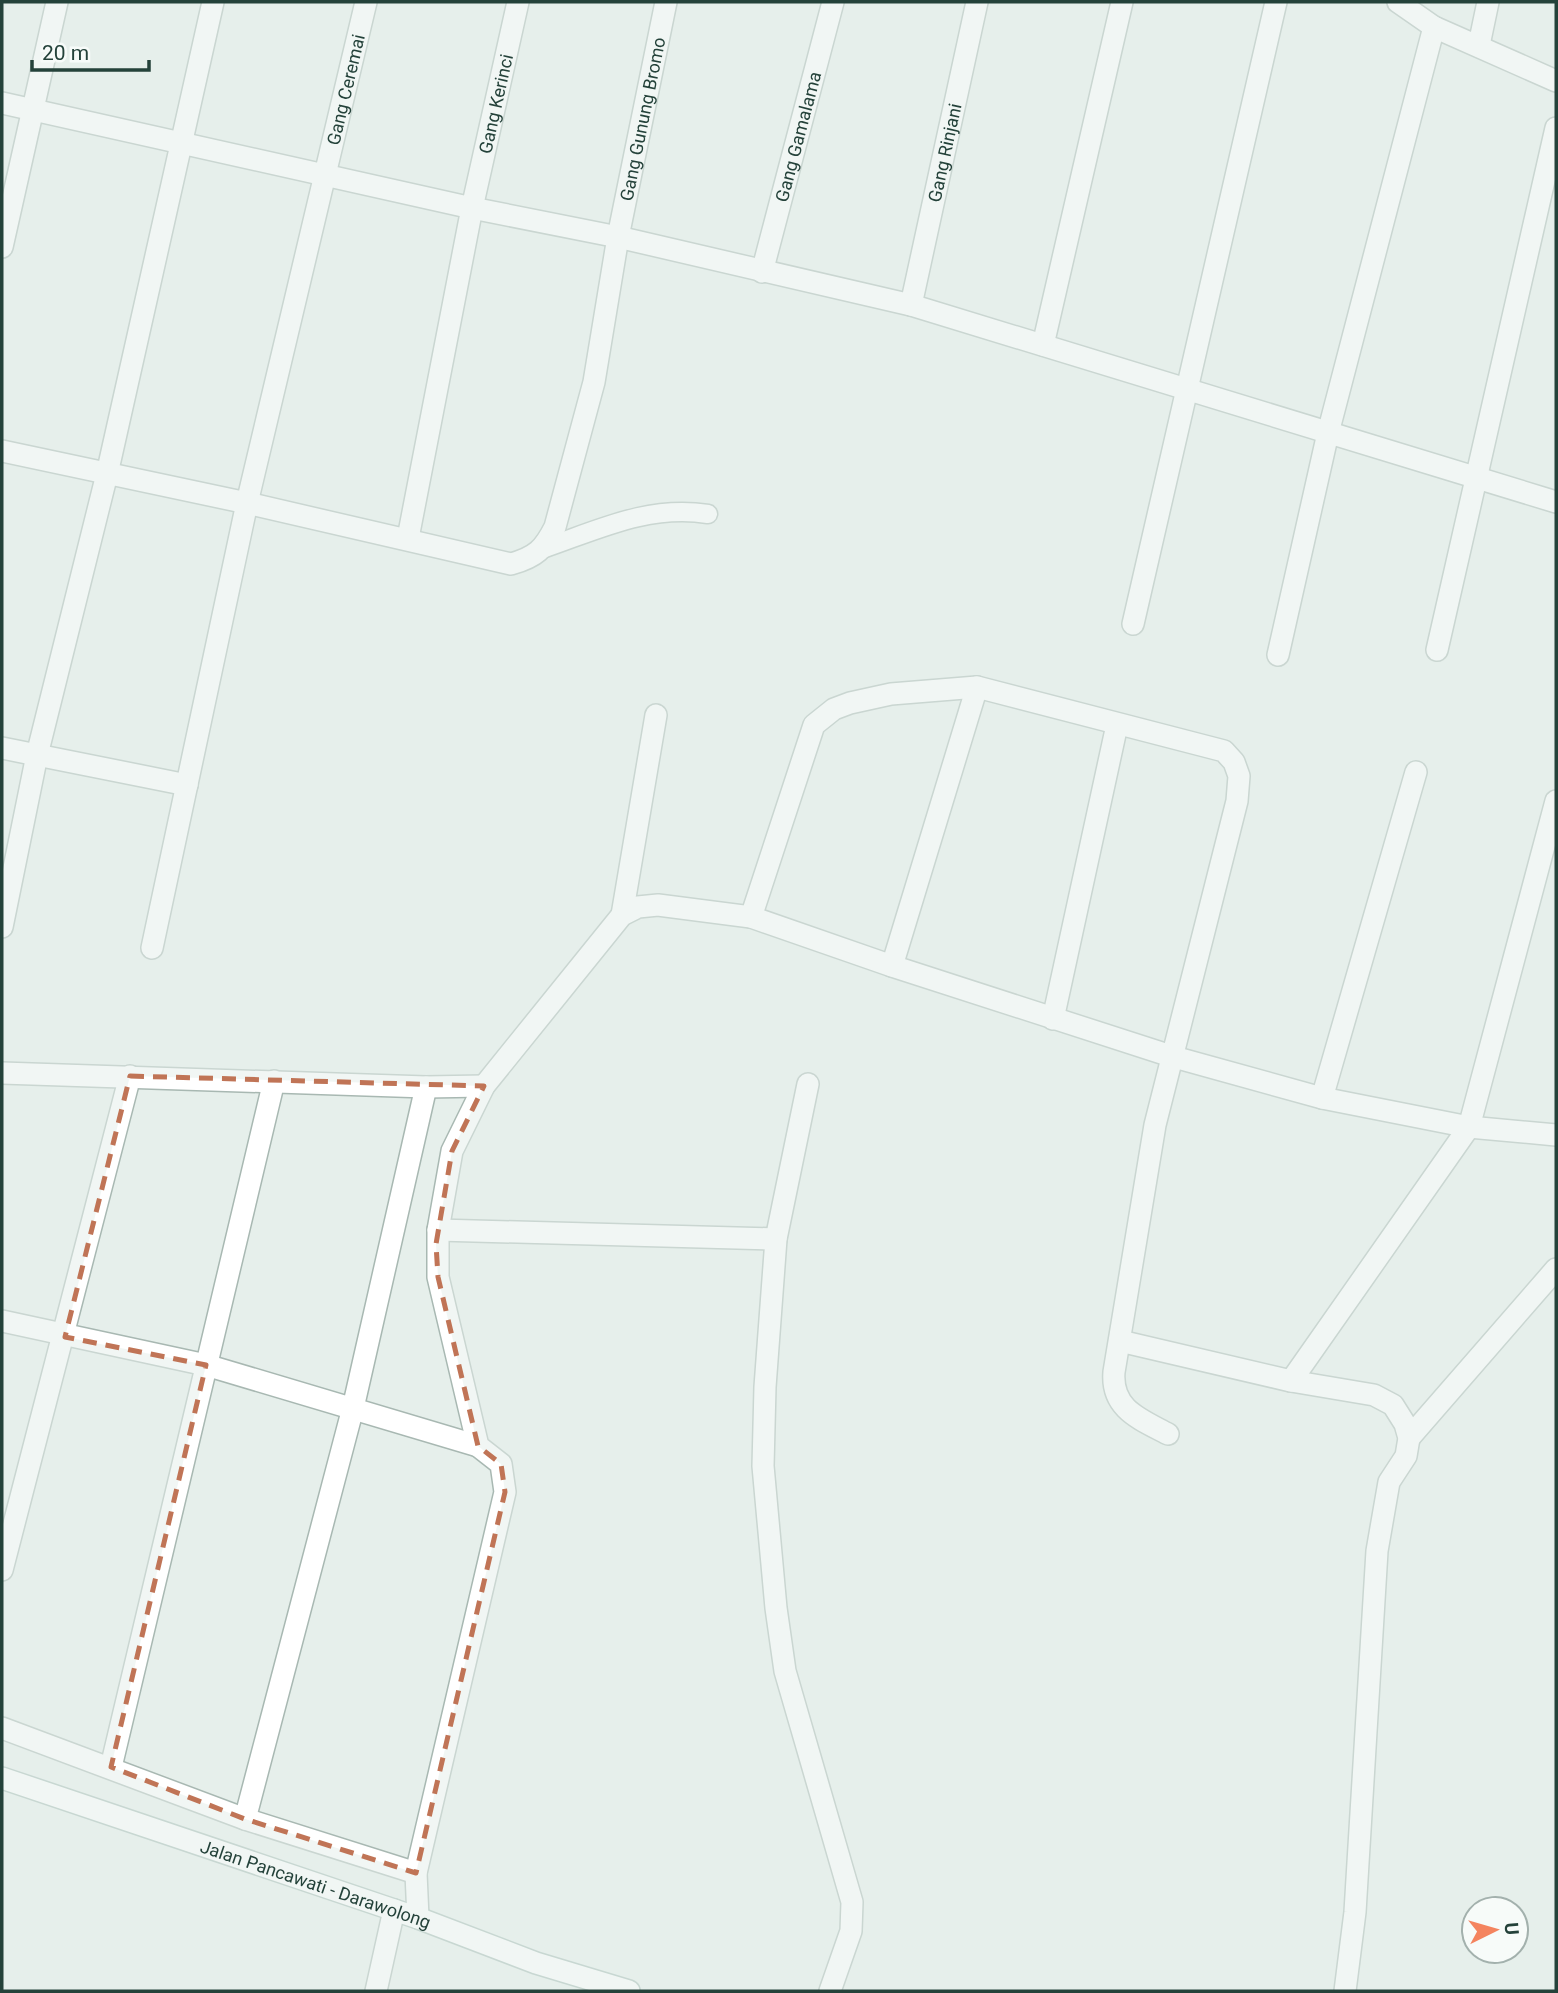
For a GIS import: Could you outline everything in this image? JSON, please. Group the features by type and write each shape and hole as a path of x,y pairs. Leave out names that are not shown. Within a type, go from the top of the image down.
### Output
{"street":[{"path":"2,247 57,2"},
{"path":"2,927 37,755 107,474 212,2"},
{"name":"Gang Ceremai","path":"152,948 247,503 327,176 366,2"},
{"name":"Gang Kerinci","path":"408,538 472,208 518,2"},
{"name":"Gang Gunung Bromo","path":"545,548 562,502 594,382 618,237 666,2"},
{"name":"Gang Gamalama","path":"762,272 833,2"},
{"name":"Gang Rinjani","path":"911,305 977,2"},
{"path":"1043,345 1122,2"},
{"path":"1133,624 1276,2"},
{"path":"1398,2 1434,27 1556,81"},
{"path":"1479,45 1488,2"},
{"path":"1278,655 1328,433 1434,27"},
{"path":"2,103 472,208 618,237 911,305 1556,502"},
{"path":"1437,650 1556,128"},
{"path":"2,451 408,538 511,564 530,559 545,548"},
{"path":"892,966 977,687"},
{"path":"751,917 814,725 834,709 850,703 891,694 977,687 1117,725 1192,740 1224,751 1234,762 1239,776 1237,801 1155,1125 1114,1373 1115,1395 1129,1412 1168,1434"},
{"path":"622,915 656,715"},
{"path":"1053,1018 1117,725"},
{"path":"2,748 187,785"},
{"path":"1322,1098 1416,772"},
{"path":"1291,1381 1469,1127 1556,801"},
{"path":"478,1446 438,1277 438,1230 452,1151 484,1086 622,915 638,907 658,905 751,917 892,966 1174,1057 1322,1098 1469,1127 1556,1135"},
{"path":"2,1073 426,1087 484,1086"},
{"path":"2,1570 65,1337 130,1076"},
{"path":"111,1767 274,1082"},
{"path":"808,1084 776,1239 765,1387 763,1466 776,1608 785,1671 852,1902 851,1931 830,1991"},
{"path":"245,1819 353,1408 426,1087"},
{"path":"438,1230 776,1239"},
{"path":"1345,1991 1355,1912 1377,1551 1389,1482 1403,1464 1409,1438 1556,1269"},
{"path":"2,1321 65,1337 206,1365 478,1446 501,1464 505,1492 416,1873 418,1917"},
{"path":"1120,1341 1291,1381 1374,1395 1399,1411 1409,1438"},
{"path":"2,1728 245,1819 416,1873"},
{"name":"Jalan Pancawati - Darawolong","path":"2,1778 418,1917 536,1962 629,1991"},
{"path":"376,1991 394,1910"}],"lane":[{"path":"545,548 644,514 680,510 708,514"}],"highlighted area":[{"path":"130,1076 484,1086 452,1151 436,1244 438,1277 478,1446 501,1464 505,1492 416,1873 245,1819 111,1767 206,1365 65,1337"}]}
